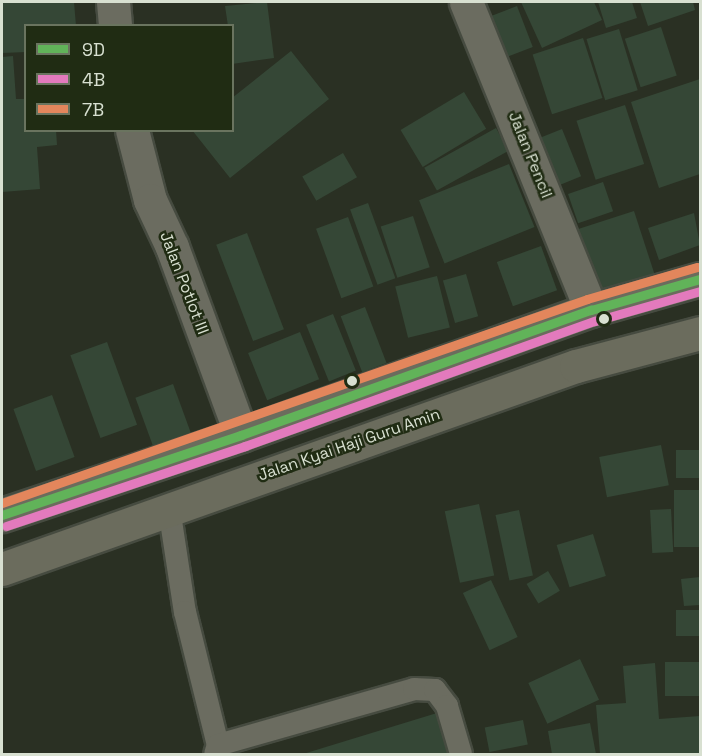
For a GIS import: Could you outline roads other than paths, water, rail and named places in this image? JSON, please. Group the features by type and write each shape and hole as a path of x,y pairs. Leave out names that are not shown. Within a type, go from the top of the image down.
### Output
{"main road":[{"path":"2,515 241,435 591,310 700,279"},
{"name":"Jalan Kyai Haji Guru Amin","path":"2,569 169,508 576,366 700,333"}],"street":[{"path":"113,2 115,24"},
{"name":"Jalan Pencil","path":"471,13 591,310"},
{"name":"Jalan Potlot III","path":"133,132 150,200 172,247 241,435"}],"lane":[{"path":"169,508 185,612 216,750 414,689 435,690 447,706 461,754"}]}
